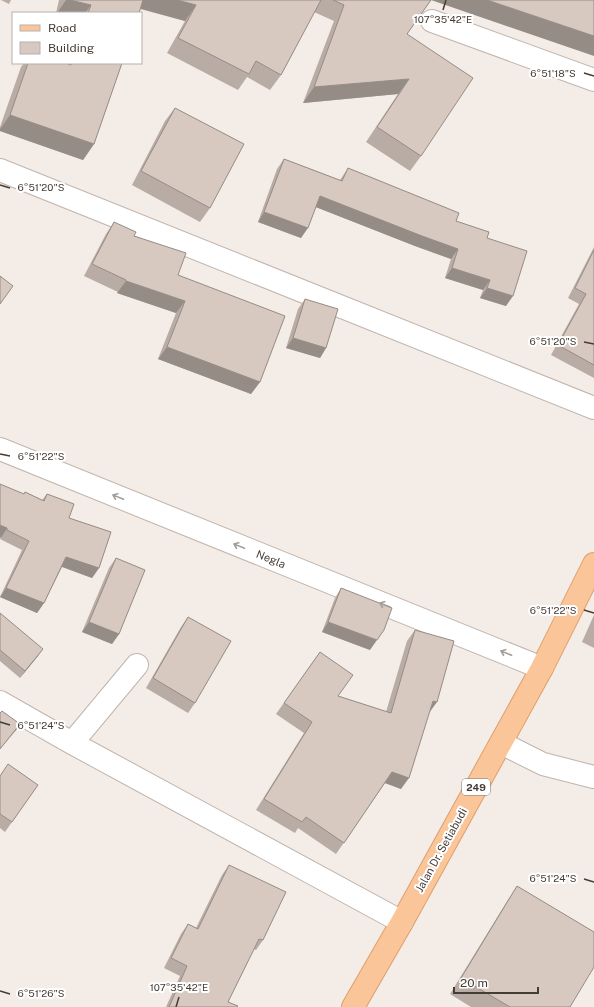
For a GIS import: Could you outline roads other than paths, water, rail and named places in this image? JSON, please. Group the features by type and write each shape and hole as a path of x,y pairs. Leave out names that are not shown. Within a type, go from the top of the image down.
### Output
{"main road":[{"name":"Jalan Dr. Setiabudi","path":"354,1007 542,668 594,564"}],"street":[{"path":"432,21 594,80"},
{"path":"0,170 594,408"},
{"name":"Negla","path":"0,449 542,668"},
{"path":"72,743 137,664"},
{"path":"0,702 72,743 402,922"},
{"path":"500,743 543,764 594,777"}]}
